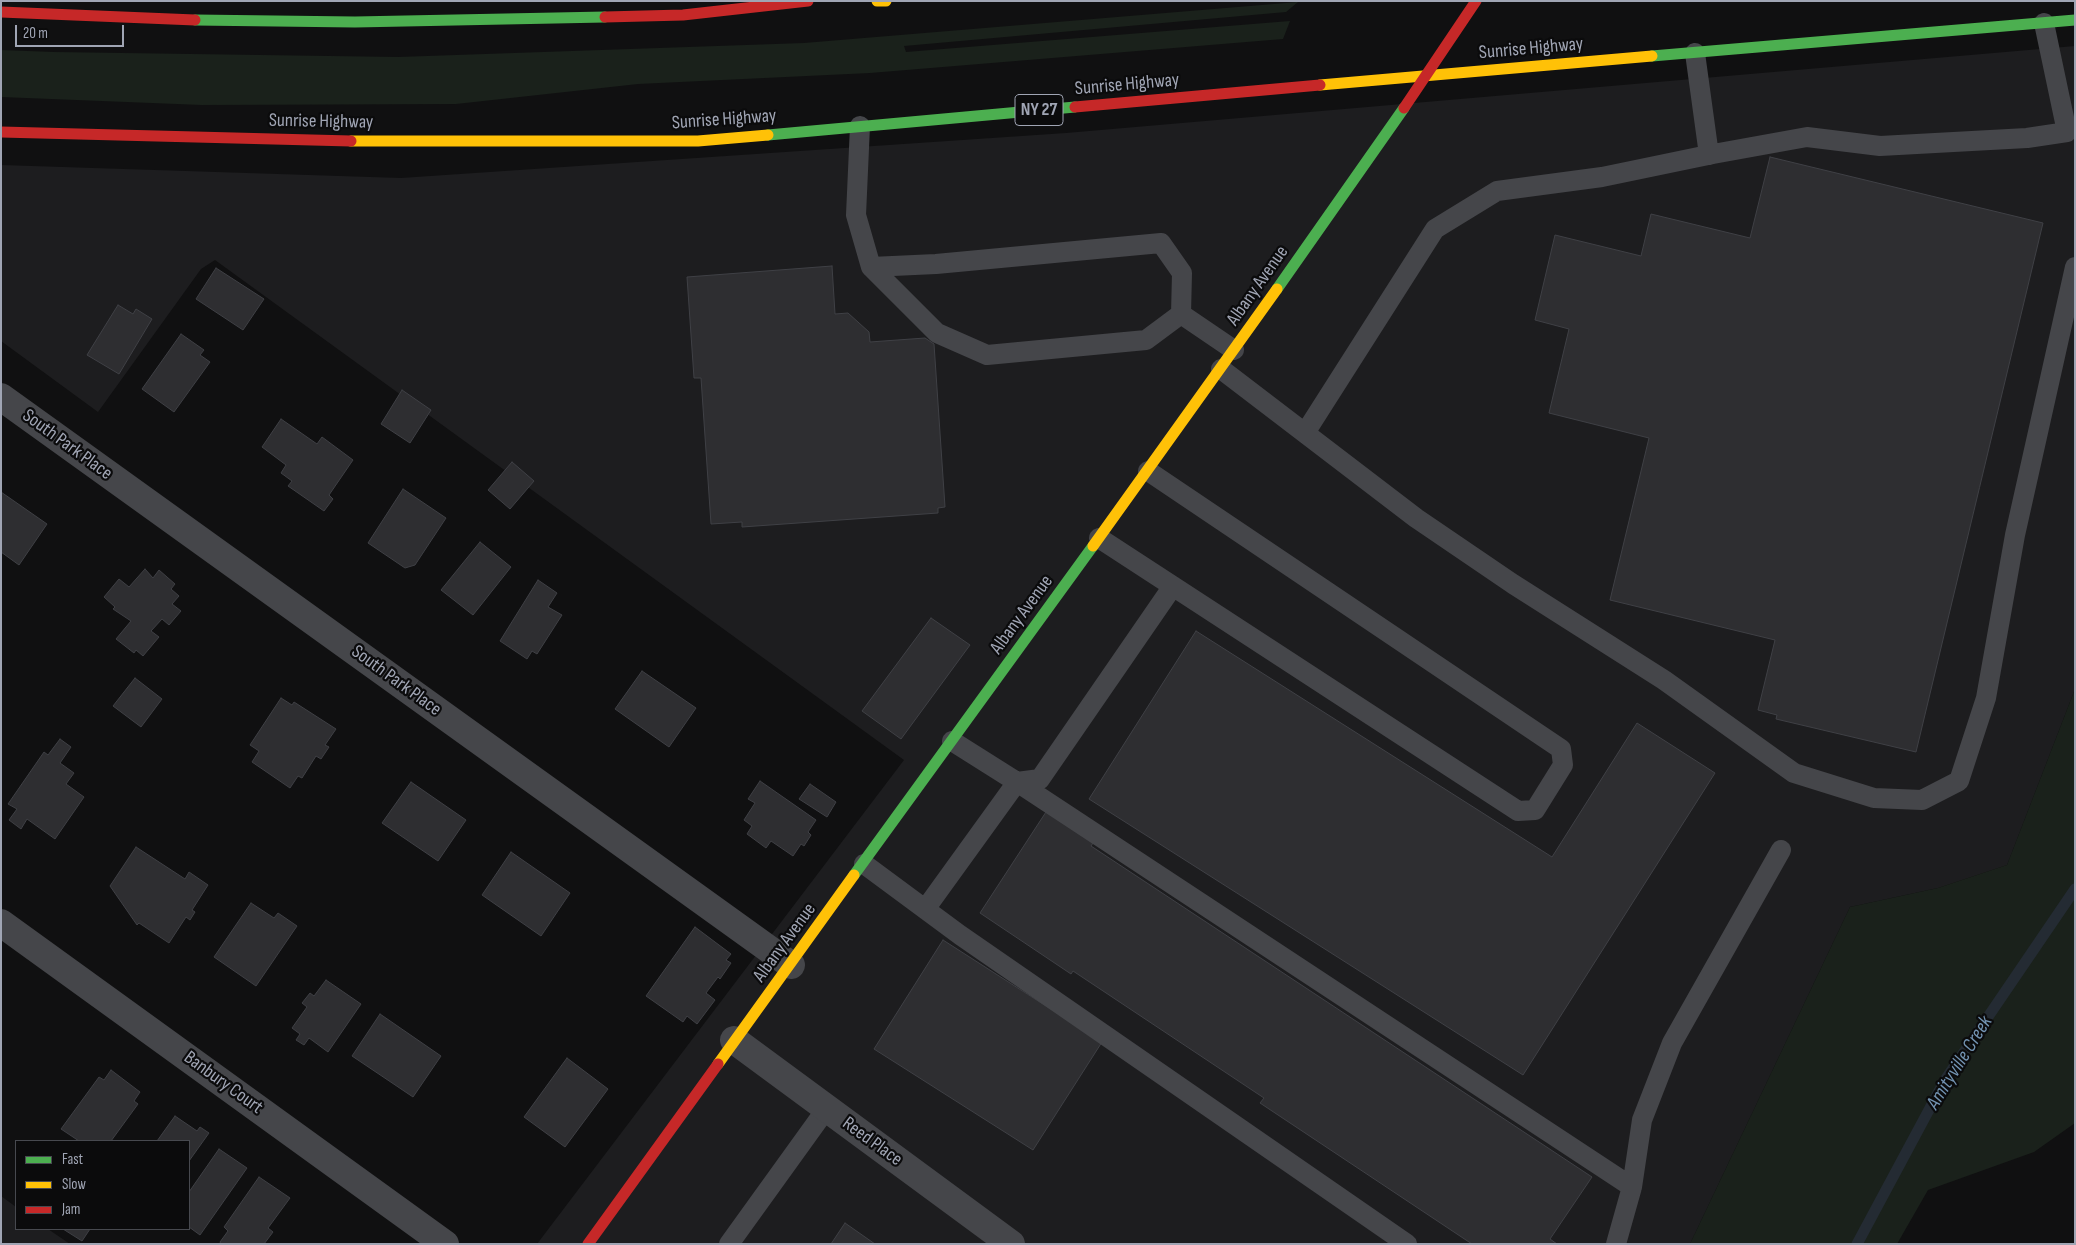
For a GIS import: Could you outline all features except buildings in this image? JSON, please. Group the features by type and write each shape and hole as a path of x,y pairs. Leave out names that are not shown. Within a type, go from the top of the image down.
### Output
{"main road":[{"path":"1,12 40,7 142,19 355,22 683,15 808,1"},
{"path":"877,1 886,1"},
{"name":"Albany Avenue","path":"588,1244 1221,369 1427,75 1476,1"},
{"name":"Sunrise Highway","path":"1,132 341,141 698,141 1427,75 2075,20"}],"street":[{"name":"South Park Place","path":"1,397 791,965"},
{"name":"Banbury Court","path":"1,923 445,1244"},
{"name":"Reed Place","path":"734,1040 1011,1244"}],"lane":[{"path":"1305,433 1435,229 1497,191 1602,178 1709,155 1807,137 1880,146 2027,138 2071,132 2044,23"},
{"path":"1694,53 1709,155"},
{"path":"860,126 856,215 871,267 937,333 987,355 1146,340 1181,314"},
{"path":"871,267 936,264 1069,250 1161,243 1182,273 1181,314"},
{"path":"1221,369 1416,518 1514,584 1664,680 1794,773 1874,798 1922,800 1959,781 1986,698 2015,535 2075,267"},
{"path":"1181,314 1234,350"},
{"path":"1099,538 1518,812 1534,810 1563,765 1561,749 1148,471"},
{"path":"926,908 1017,782 1040,779 1173,586"},
{"path":"952,741 1632,1187"},
{"path":"1616,1244 1632,1187 1642,1120 1672,1043 1781,850"},
{"path":"864,864 960,935 1407,1244"},
{"path":"729,1244 827,1108"}],"shaded area":[{"path":"1298,2 1286,12 904,46 906,52 1290,21 1283,39 870,73 638,84 456,104 202,105 1,97 1,50 398,57 804,43"},
{"path":"2075,46 2075,689 2007,865 1938,888 1850,907 1690,1244 537,1244 904,760 215,260 201,269 98,412 1,341 1,165 401,178 1066,133"},
{"path":"2075,689 2075,1123 2034,1152 1928,1190 1897,1244 1690,1244 1850,907 1938,888 2007,865"},
{"path":"1,1196 15,1206 15,1230 49,1230 70,1244 1,1244"}],"waterway":[{"name":"Amityville Creek","path":"1857,1244 1945,1080 2075,889"}],"traffic: fast":[{"path":"195,20 355,22 605,17"},
{"path":"1652,56 2075,20"},
{"path":"768,135 1075,107"},
{"path":"1277,289 1404,108"},
{"path":"854,875 1093,546"}],"traffic: slow":[{"path":"877,1 886,1"},
{"path":"1320,85 1652,56"},
{"path":"351,141 698,141 768,135"},
{"path":"1093,546 1277,289"},
{"path":"718,1064 854,875"}],"traffic: jam":[{"path":"605,17 683,15 808,1"},
{"path":"1404,108 1476,1"},
{"path":"1,12 195,20"},
{"path":"1075,107 1320,85"},
{"path":"1,132 351,141"},
{"path":"588,1244 718,1064"}]}
